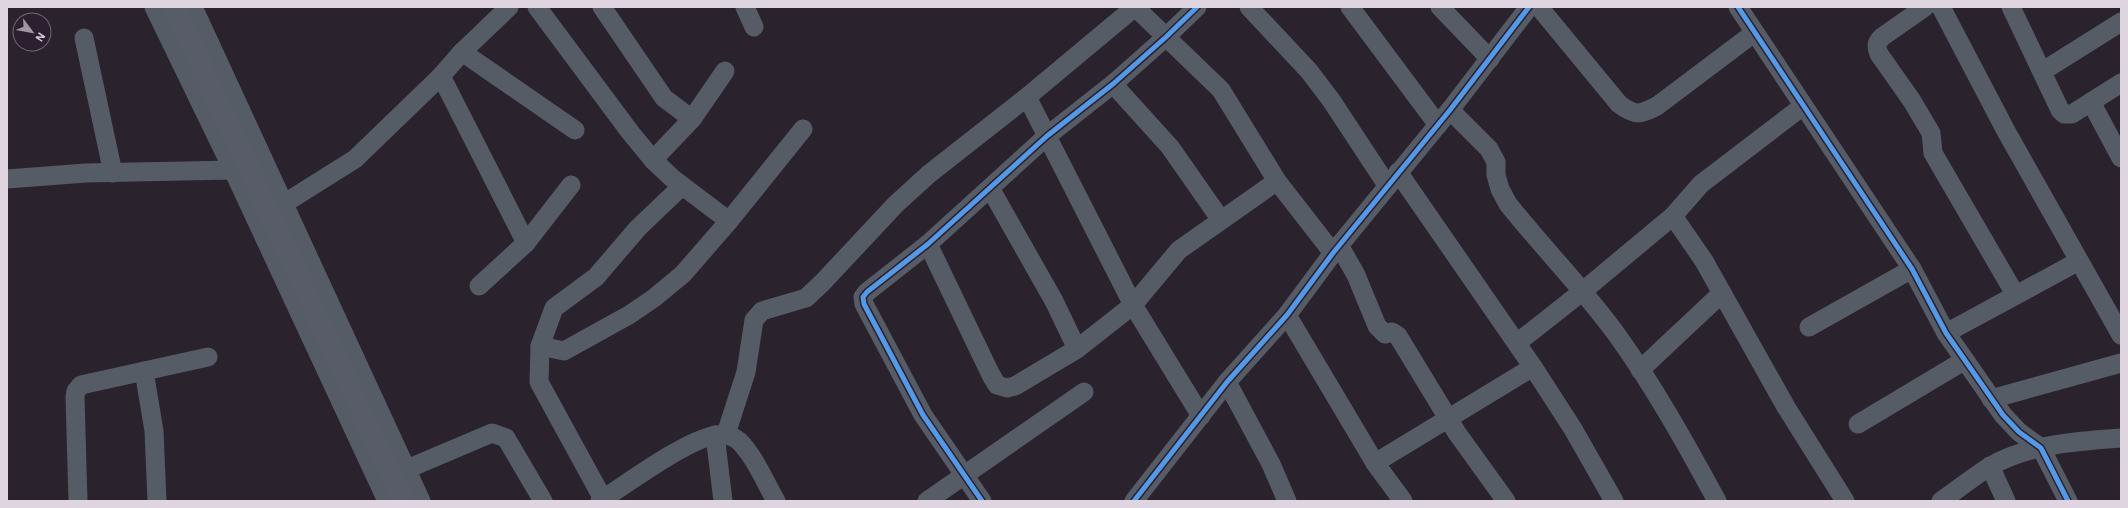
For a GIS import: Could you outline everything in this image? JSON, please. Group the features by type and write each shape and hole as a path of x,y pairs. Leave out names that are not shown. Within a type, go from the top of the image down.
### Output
{"main road":[{"path":"174,7 403,501"}],"street":[{"path":"154,7 233,170 386,501"},
{"path":"193,7 422,501"},
{"path":"285,203 355,159 441,76 462,52 509,7"},
{"path":"537,7 653,160 682,186 729,221"},
{"path":"602,7 664,98 692,119"},
{"path":"745,7 754,27"},
{"path":"723,501 721,434 746,372 754,320 762,311 806,298 907,194 929,174 1027,97 1135,7 1221,90 1277,181 1336,249 1356,275 1377,326 1385,334 1392,332 1398,336 1448,418 1506,501"},
{"path":"982,501 916,403 863,300 867,292 928,244 1047,136 1113,84 1197,7"},
{"path":"1249,7 1309,71 1393,178 1517,343 1573,429 1614,501"},
{"path":"1350,7 1438,125"},
{"path":"1440,7 1490,59"},
{"path":"1134,501 1227,382 1287,315 1336,249 1450,110 1529,7"},
{"path":"1540,7 1619,104 1631,113 1643,113 1657,106 1754,33"},
{"path":"1738,7 1912,269 1946,333 1991,399 2019,432 2041,448 2068,501"},
{"path":"1941,7 2006,131 2121,335"},
{"path":"2011,7 2043,71 2060,110 2064,114 2072,114 2121,83"},
{"path":"1914,10 1877,41 1879,54 1912,101 1928,127 1933,138 1933,153 2015,294"},
{"path":"2043,71 2121,22"},
{"path":"84,38 113,173"},
{"path":"462,52 575,130"},
{"path":"653,160 692,119 725,71"},
{"path":"441,76 526,244"},
{"path":"1113,84 1170,147 1221,220"},
{"path":"1027,97 1133,306 1201,416"},
{"path":"2091,102 2115,134 2121,158"},
{"path":"1517,343 1583,291 1673,216 1706,181 1803,106"},
{"path":"1450,110 1489,149 1496,162 1496,175 1500,189 1508,204 1583,291 1617,335 1686,442 1717,501"},
{"path":"540,346 564,351 629,315 654,298 683,274 729,221 803,129"},
{"path":"7,179 113,173 233,170 265,160"},
{"path":"928,244 990,375 998,385 1007,388 1015,386 1077,349 1133,306 1179,250 1277,181"},
{"path":"479,286 526,244 571,185"},
{"path":"682,186 638,228 596,277 554,308 540,346 539,382 602,500 688,445 721,434 738,441 751,458 776,501"},
{"path":"990,188 1054,301 1077,349"},
{"path":"1673,216 1704,261 1786,407 1845,501"},
{"path":"1946,333 2015,294 2079,261"},
{"path":"1809,327 1912,269"},
{"path":"1640,370 1722,293"},
{"path":"1287,315 1375,463 1403,501"},
{"path":"78,501 76,391 82,385 208,357"},
{"path":"1858,424 1965,360"},
{"path":"1991,399 2121,363"},
{"path":"1375,463 1533,367"},
{"path":"144,371 154,431 157,501"},
{"path":"1227,382 1271,464 1288,501"},
{"path":"927,501 1084,392"},
{"path":"407,469 492,433 506,438 543,501"},
{"path":"1941,501 1990,466 2041,448 2053,444 2121,438"},
{"path":"1990,466 2006,501"}],"cycle path":[{"path":"982,501 923,415 864,304 863,297 867,292 928,244 1047,136 1113,84 1197,7"},
{"path":"1134,501 1227,382 1287,315 1333,253 1450,110 1529,7"},
{"path":"1738,7 1912,269 1946,333 2003,415 2019,432 2041,448 2068,501"}]}
